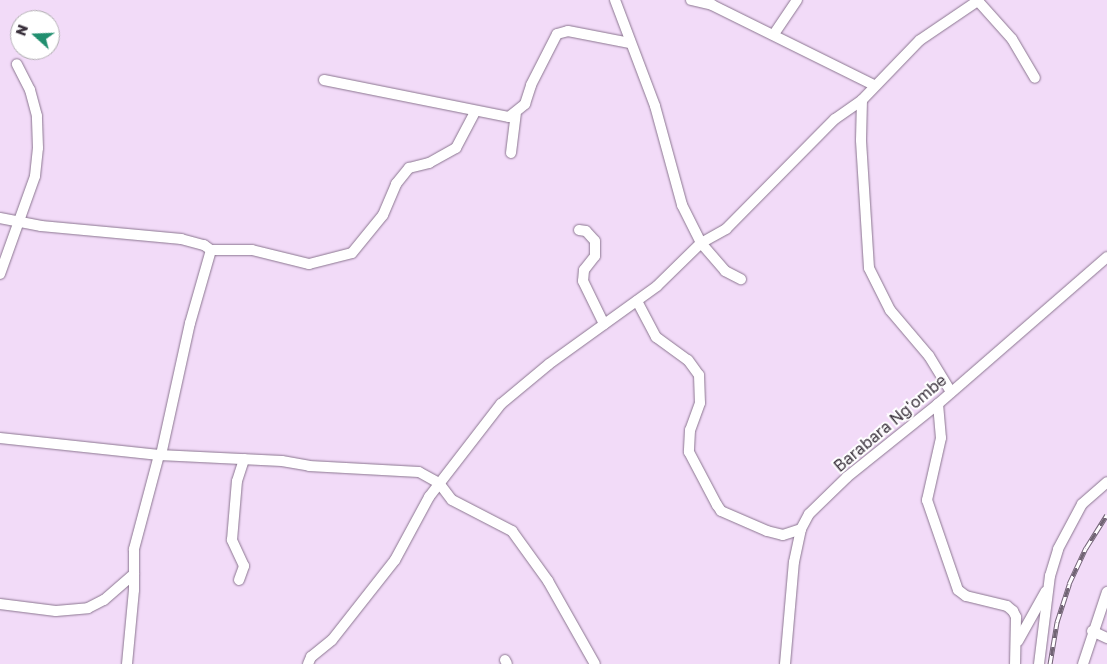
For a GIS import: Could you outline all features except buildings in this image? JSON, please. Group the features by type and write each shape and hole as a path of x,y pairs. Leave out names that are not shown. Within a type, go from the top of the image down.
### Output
{"street":[{"path":"615,0 655,106 682,205 701,243 725,271 741,279"},
{"path":"691,0 712,5 874,84"},
{"path":"774,34 796,0"},
{"path":"308,664 311,657 332,640 395,560 438,483 500,404 657,286 701,243 726,229 835,119 862,100 874,84 920,40 978,1 1012,39 1035,78"},
{"path":"324,80 475,112 509,117 516,114 526,104 531,85 557,34 568,31 630,43"},
{"path":"0,274 36,176 38,148 33,99 17,64"},
{"path":"862,100 861,140 869,268 890,310 929,356 951,392"},
{"path":"0,218 18,222 181,239 204,245 211,250 252,250 308,264 352,253 383,215 396,184 408,168 429,163 456,148 475,112"},
{"path":"511,152 516,114"},
{"path":"579,230 586,231 596,241 594,256 584,270 583,281 604,324"},
{"path":"127,664 136,537 153,487 190,322 211,250"},
{"name":"Barabara Ng'ombe","path":"785,664 788,613 801,529 816,506 841,483 938,404 1107,257"},
{"path":"637,301 656,337 688,360 700,375 700,403 690,430 689,452 716,505 722,511 768,532 783,535 801,529"},
{"path":"938,404 941,438 928,500 953,583 966,596 1011,608 1016,617 1015,664"},
{"path":"0,438 160,455 244,459 418,472 438,483 452,500 504,524 520,540 548,581 595,664"},
{"path":"239,580 244,566 232,540 237,481 244,459"},
{"path":"1016,644 1048,588 1068,528 1082,504 1107,482"},
{"path":"0,604 56,611 88,608 104,600 134,574"},
{"path":"1039,664 1048,588"},
{"path":"1083,664 1092,631 1107,592"},
{"path":"1092,631 1107,638"}],"railway":[{"path":"1050,664 1057,622 1069,584 1086,548 1107,515"}]}
